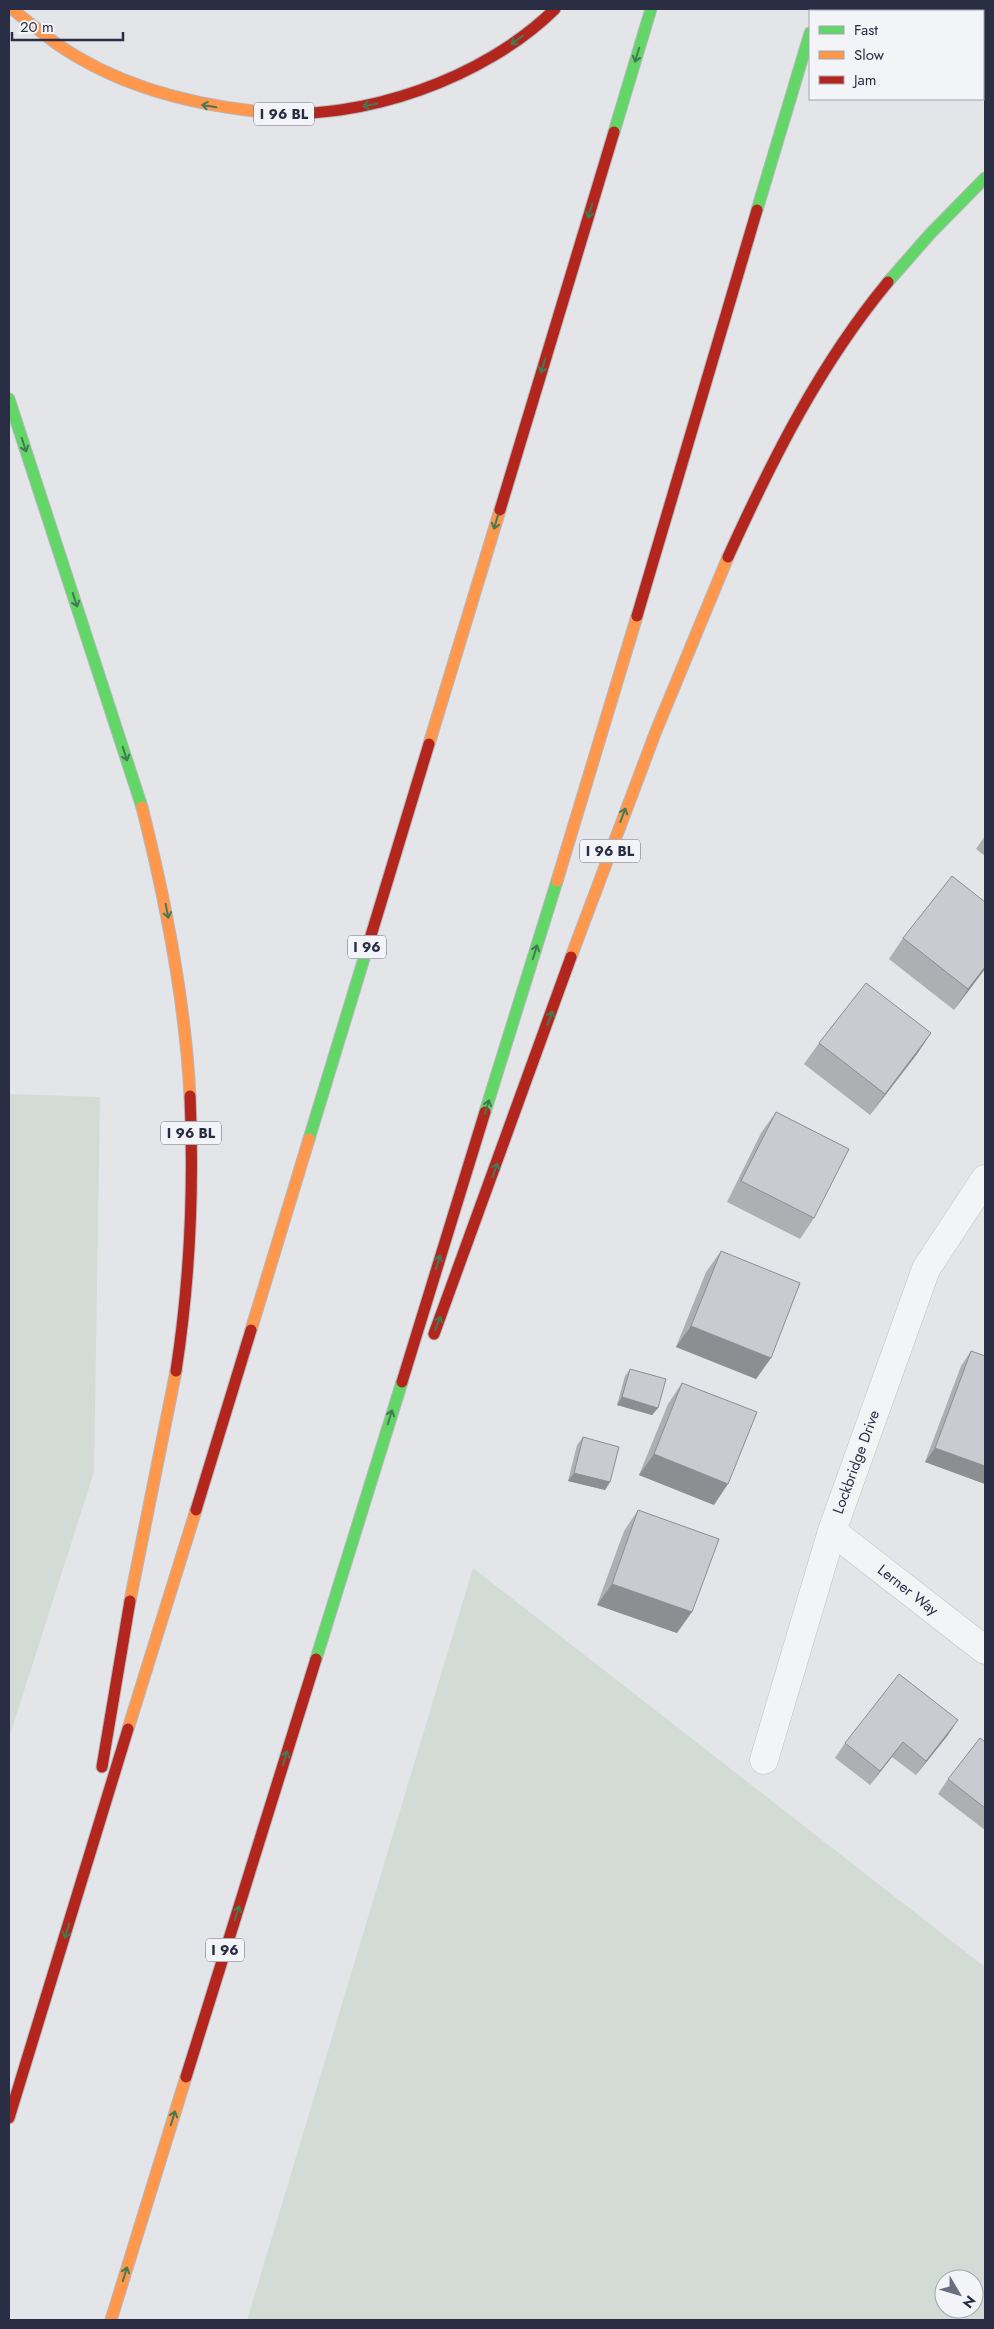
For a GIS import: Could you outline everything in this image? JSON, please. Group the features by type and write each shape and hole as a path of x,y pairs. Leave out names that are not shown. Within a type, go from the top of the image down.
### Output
{"highway":[{"name":"I 96 BL","path":"12,9 37,29 81,59 132,84 161,95 207,106 282,114 350,109 415,93 451,79 490,60 555,9"},
{"name":"I 96","path":"9,2118 652,9"},
{"name":"I 96","path":"111,2320 574,827 809,37"},
{"name":"I 96 BL","path":"429,1347 619,826 729,552 763,482 835,356 878,295 917,247 985,178"},
{"name":"I 96 BL","path":"9,399 136,789 164,894 180,985 190,1100 192,1197 183,1319 176,1370 145,1523 81,1884"},
{"path":"339,1581 411,1394"}],"street":[{"name":"Lockbridge Drive","path":"764,1760 832,1531 926,1269 985,1179"},
{"name":"Lerner Way","path":"832,1531 985,1650"}],"shaded area":[{"path":"9,1094 100,1097 94,1472 9,1738"},
{"path":"473,1568 985,1967 985,2320 247,2320"}],"building":[{"path":"952,876 985,902 985,967 968,989 903,938"},
{"path":"866,983 931,1033 885,1094 819,1043"},
{"path":"776,1112 849,1149 814,1218 741,1181"},
{"path":"721,1251 800,1283 771,1358 691,1326"},
{"path":"971,1351 985,1356 985,1466 935,1448"},
{"path":"630,1369 666,1379 658,1408 622,1397"},
{"path":"682,1383 757,1412 728,1484 654,1454"},
{"path":"583,1437 619,1447 610,1482 574,1473"},
{"path":"638,1510 719,1539 692,1612 612,1584"},
{"path":"899,1674 958,1720 926,1761 903,1742 880,1771 845,1743"},
{"path":"980,1738 985,1742 985,1808 948,1779"}],"traffic: fast":[{"path":"614,132 651,9"},
{"path":"757,210 809,36"},
{"path":"888,282 930,234 985,178"},
{"path":"9,399 142,807"},
{"path":"485,1112 557,881"},
{"path":"309,1139 369,942"},
{"path":"316,1659 402,1382"}],"traffic: slow":[{"path":"12,9 57,44 105,72 130,83 183,99 264,112"},
{"path":"429,744 500,510"},
{"path":"571,957 656,731 728,557"},
{"path":"557,881 637,616"},
{"path":"142,807 159,879 179,987 190,1096"},
{"path":"251,1330 309,1139"},
{"path":"130,1601 176,1371"},
{"path":"128,1729 196,1510"},
{"path":"111,2320 186,2077"}],"traffic: jam":[{"path":"264,112 302,113 341,110 381,102 420,90 458,75 494,56 526,34 555,9"},
{"path":"500,510 614,132"},
{"path":"637,616 757,210"},
{"path":"728,557 780,449 819,379 863,313 888,282"},
{"path":"369,942 429,744"},
{"path":"434,1334 571,957"},
{"path":"176,1371 185,1303 190,1234 190,1096"},
{"path":"402,1382 485,1112"},
{"path":"196,1510 251,1330"},
{"path":"102,1767 130,1601"},
{"path":"186,2077 316,1659"},
{"path":"9,2118 128,1729"}]}
